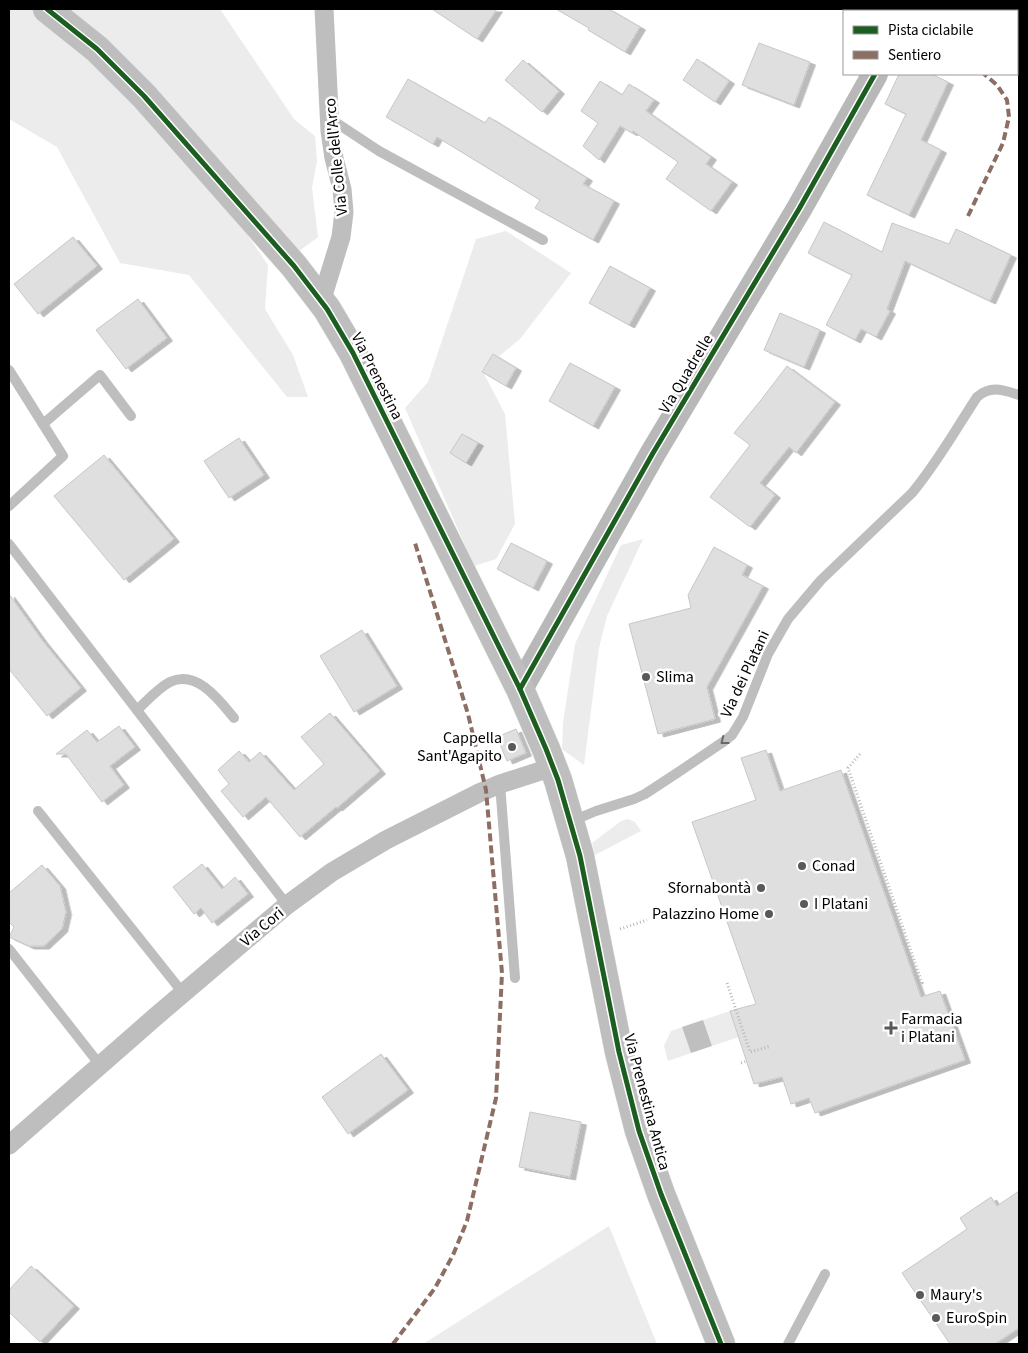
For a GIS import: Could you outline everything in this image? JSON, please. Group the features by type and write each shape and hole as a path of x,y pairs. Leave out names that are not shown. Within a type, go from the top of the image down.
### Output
{"main road":[{"name":"Via Prenestina","path":"46,9 97,49 138,91 284,255 321,302 353,353 520,690 553,767"},
{"name":"Via Prenestina Antica","path":"553,767 580,856 619,1052 639,1131 661,1194 721,1344"}],"street":[{"name":"Via Colle dell'Arco","path":"321,302 341,237 344,212 342,189 332,146 329,118 324,9"},
{"name":"Via Quadrelle","path":"520,690 653,453 799,209 874,75"},
{"name":"Via Cori","path":"9,1145 287,905 332,872 362,852 479,793 500,784 553,767"}],"lane":[{"path":"329,118 379,152 543,240"},
{"path":"9,370 63,456 9,506"},
{"path":"43,424 100,375 131,416"},
{"name":"Via dei Platani","path":"571,822 645,794 732,735 743,717 774,643 788,619 821,580 912,493 938,458 977,396 991,389 1019,395"},
{"path":"9,544 287,905"},
{"path":"137,710 169,683 181,679 189,680 208,688 234,718"},
{"path":"500,784 515,978"},
{"path":"38,811 184,993"},
{"path":"9,949 100,1065"},
{"path":"788,1344 825,1274"}],"path":[{"path":"860,754 848,768 922,983 917,985"},
{"path":"619,929 647,920"},
{"path":"727,982 750,1052 770,1046"},
{"path":"741,1063 747,1061"}],"shaded area":[{"path":"9,9 32,9 92,57 219,193 268,265 265,309 293,355 308,397 287,397 189,275 120,263 57,147 9,119"},
{"path":"62,9 220,9 294,119 315,136 317,161 312,188 318,237 298,252"},
{"path":"506,231 571,273 520,339 482,370 505,414 515,524 496,559 474,566 405,408 428,382 476,239"},
{"path":"643,539 607,616 599,648 584,765 562,749 563,723 575,644 621,545"},
{"path":"628,819 635,822 641,831 595,855 592,843 621,821"},
{"path":"730,1011 739,1037 712,1046 703,1020"},
{"path":"703,1020 712,1046 691,1053 682,1027"},
{"path":"682,1027 691,1053 668,1061 664,1046 671,1031"},
{"path":"609,1226 657,1344 423,1344"}],"building":[{"path":"432,9 497,9 477,39"},
{"path":"556,9 609,9 640,27 625,52"},
{"path":"759,43 810,62 794,105 742,85"},
{"path":"697,59 729,81 715,102 683,80"},
{"path":"523,60 559,91 542,112 505,80"},
{"path":"899,75 933,75 948,82 921,140 941,150 909,215 867,195 906,114 885,104"},
{"path":"408,79 485,123 489,117 587,178 583,184 614,201 593,240 535,208 540,200 437,137 433,144 386,117"},
{"path":"600,81 622,95 629,84 654,100 646,111 711,157 706,164 732,182 711,211 666,179 678,162 633,131 632,133 620,126 599,160 583,146 598,123 581,111"},
{"path":"824,222 882,252 892,223 949,244 956,229 1011,255 990,301 905,261 887,309 890,311 876,337 861,329 855,340 826,325 852,275 808,253"},
{"path":"73,237 97,266 38,314 14,284"},
{"path":"610,266 650,288 629,325 589,303"},
{"path":"138,299 167,338 126,369 96,330"},
{"path":"780,313 820,330 804,367 764,350"},
{"path":"493,354 516,368 506,386 482,372"},
{"path":"570,363 615,387 593,426 549,401"},
{"path":"787,366 835,402 796,453 789,447 760,483 775,495 750,527 710,497 750,445 734,433"},
{"path":"462,434 478,443 466,463 450,453"},
{"path":"239,438 264,475 229,498 204,461"},
{"path":"104,455 174,539 124,580 54,496"},
{"path":"511,543 547,561 533,588 497,569"},
{"path":"714,547 747,565 742,575 763,586 707,687 715,719 658,734 629,624 691,608 688,595"},
{"path":"9,594 42,640 81,688 47,716 9,669"},
{"path":"362,630 397,686 354,712 320,656"},
{"path":"330,713 380,771 300,837 266,797 243,817 221,791 229,784 218,770 239,751 249,762 260,752 294,790 324,764 301,737"},
{"path":"119,726 135,747 110,766 124,785 102,802 66,754 56,754 87,730 97,742"},
{"name":"Cappella Sant'Agapito","path":"516,729 526,753 507,761 497,737"},
{"name":"I Platani","path":"766,750 780,791 841,770 921,997 940,991 965,1060 815,1113 809,1098 791,1104 782,1077 754,1084 730,1011 756,1004 692,822 756,800 741,758"},
{"path":"202,864 222,889 235,877 248,894 212,923 201,908 194,914 173,887"},
{"path":"42,865 60,886 66,912 62,929 44,946 29,946 9,937 14,927 9,922 9,893"},
{"path":"381,1054 408,1090 348,1134 322,1097"},
{"path":"530,1112 581,1122 570,1177 519,1167"},
{"path":"1019,1191 1019,1328 995,1344 950,1344 902,1273 967,1229 960,1218 991,1197 997,1206"},
{"path":"31,1266 74,1306 40,1342 9,1312 9,1290"}],"marked path":[{"path":"968,216 1003,143 1009,117 1007,100 997,85 985,75"},
{"path":"393,1344 435,1288 453,1255 467,1221 496,1098 502,973 486,790 468,714 415,543"}],"cycle path":[{"path":"47,9 97,49 144,96 294,266 327,309 353,353 520,689 558,780 580,856 619,1052 639,1131 661,1194 721,1344"},
{"path":"520,689 653,453 799,209 874,75"}],"place":[{"name":"Slima","path":"646,677"},
{"name":"Cappella Sant'Agapito","path":"512,747"},
{"name":"Conad","path":"802,866"},
{"name":"Sfornabontà","path":"761,888"},
{"name":"I Platani","path":"804,904"},
{"name":"Palazzino Home","path":"769,914"},
{"name":"Farmacia i Platani","path":"891,1028"},
{"name":"Maury's","path":"920,1295"},
{"name":"EuroSpin","path":"936,1318"}]}
